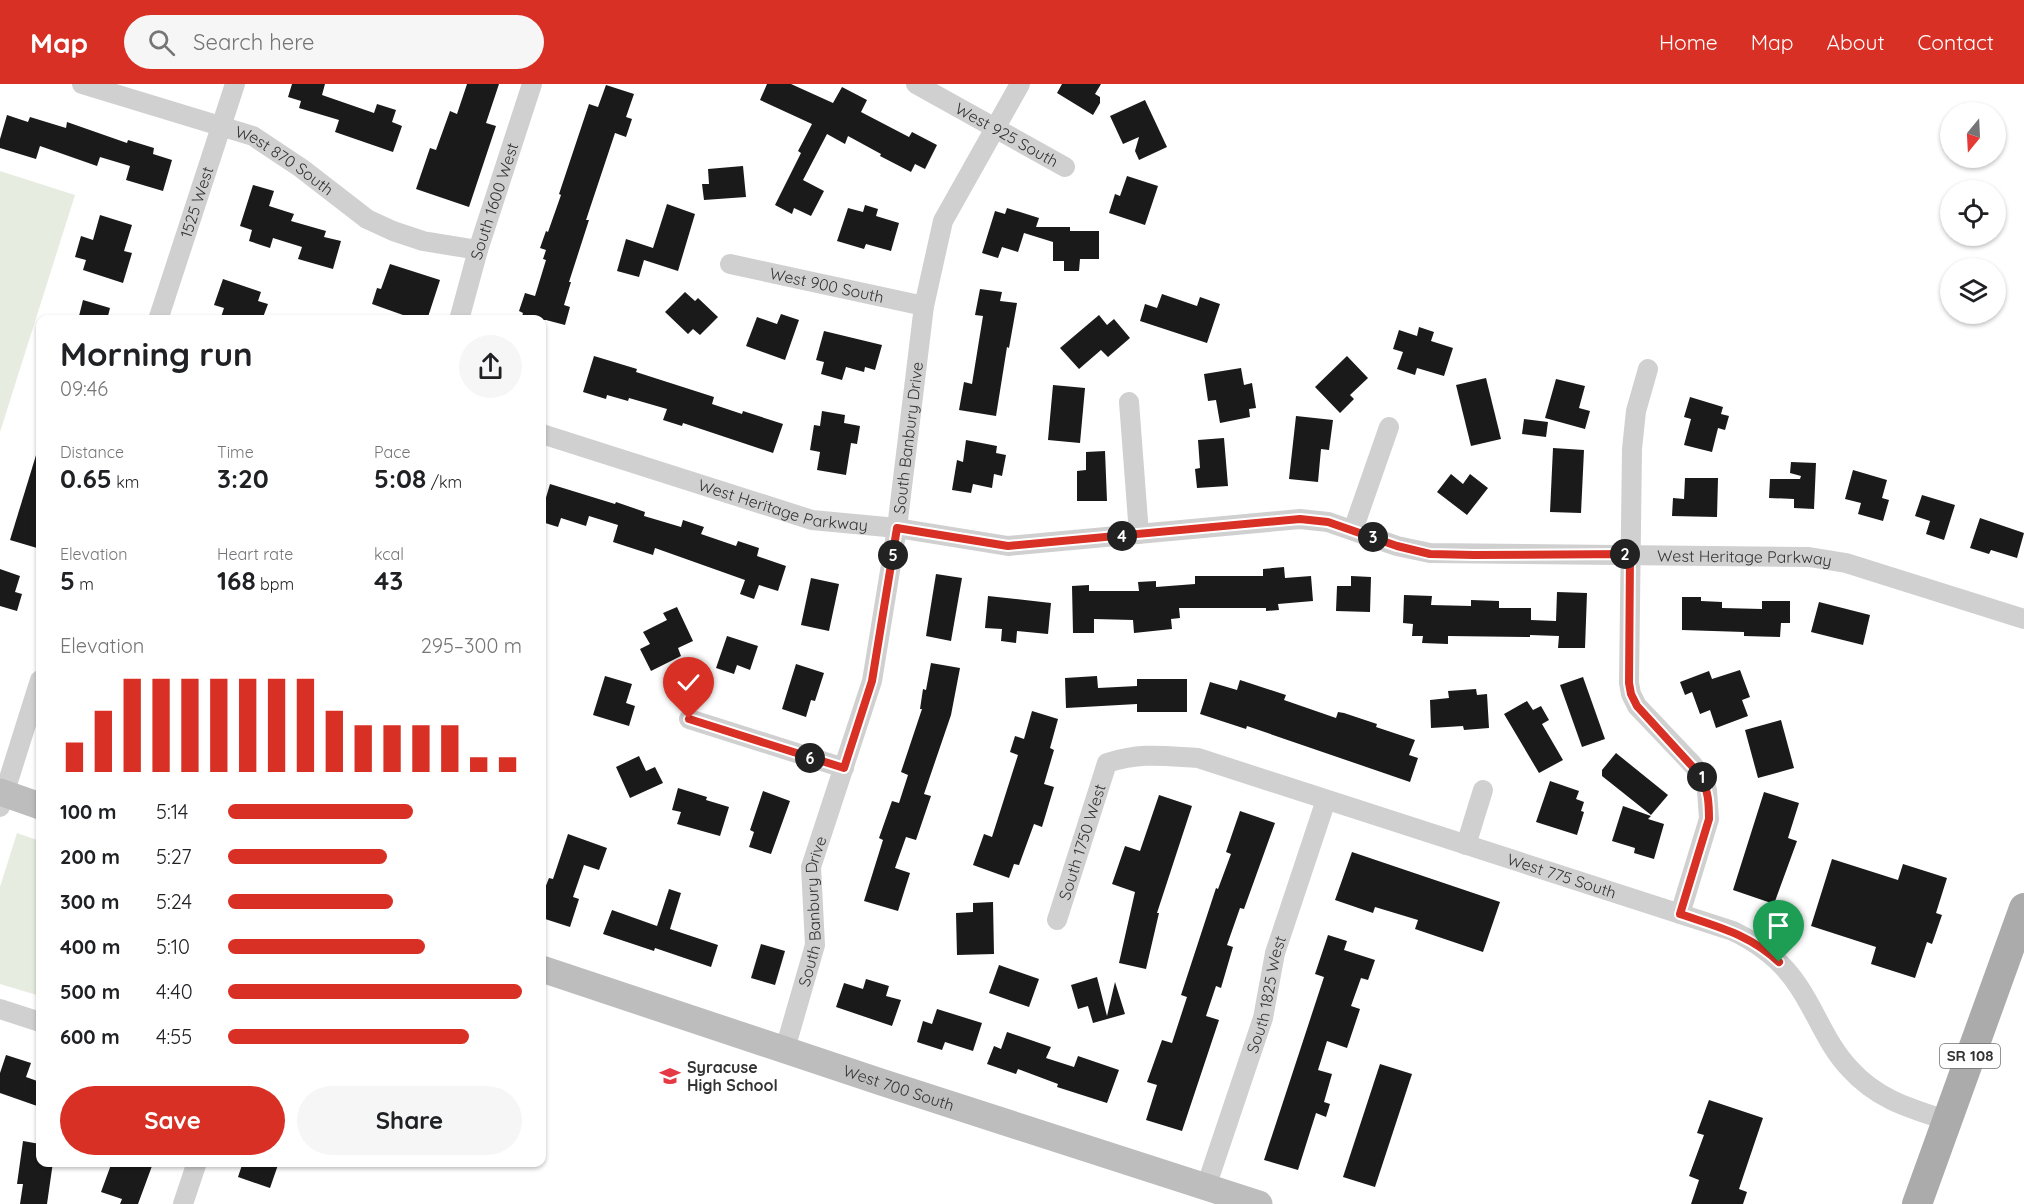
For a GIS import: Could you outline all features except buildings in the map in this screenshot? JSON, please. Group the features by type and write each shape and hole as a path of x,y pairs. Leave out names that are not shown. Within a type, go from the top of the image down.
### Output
{"main road":[{"name":"SR 108","path":"1917,1204 2024,908"}],"street":[{"name":"West 870 South","path":"82,84 253,136 301,168 367,219 423,241 478,250"},
{"name":"1525 West","path":"160,315 235,84"},
{"name":"South 1600 West","path":"460,315 478,250 532,84"},
{"name":"West 925 South","path":"916,84 1065,167"},
{"name":"South Banbury Drive","path":"785,1049 815,945 811,867 872,681 897,528 924,306 943,221 1020,84"},
{"name":"West 900 South","path":"730,264 924,306"},
{"path":"1648,369 1636,411 1632,449 1628,671 1631,694 1637,706 1702,777 1707,790 1709,819 1680,914"},
{"path":"1129,402 1139,534"},
{"path":"1353,530 1389,427"},
{"name":"West Heritage Parkway","path":"546,435 812,520 897,528 1008,546 1300,519 1328,522 1397,546 1430,554 1809,557 1846,563 2024,619"},
{"path":"36,692 1,798 36,805"},
{"path":"689,719 844,768"},
{"name":"West 775 South","path":"1107,763 1145,754 1198,758 1733,931 1767,951 1792,977 1828,1041 1850,1069 1881,1095 1902,1106 1946,1120"},
{"name":"South 1750 West","path":"1057,920 1107,763"},
{"path":"1466,845 1482,790"},
{"name":"South 1825 West","path":"1206,1187 1263,1018 1275,953 1326,800"},
{"name":"West 700 South","path":"546,970 1259,1204"},
{"path":"0,1009 36,1021"},
{"path":"183,1204 194,1167"}],"shaded area":[{"path":"0,171 75,195 0,432"},
{"path":"17,833 36,840 36,995 0,984 0,887"}],"place":[{"name":"Syracuse High School","path":"670,1076"}],"route":[{"path":"689,719 844,768 872,681 897,528 1008,546 1300,519 1328,522 1397,546 1430,554 1630,554 1628,671 1631,694 1637,706 1702,777 1709,804 1709,819 1680,914 1733,931 1751,940 1779,962"}]}
